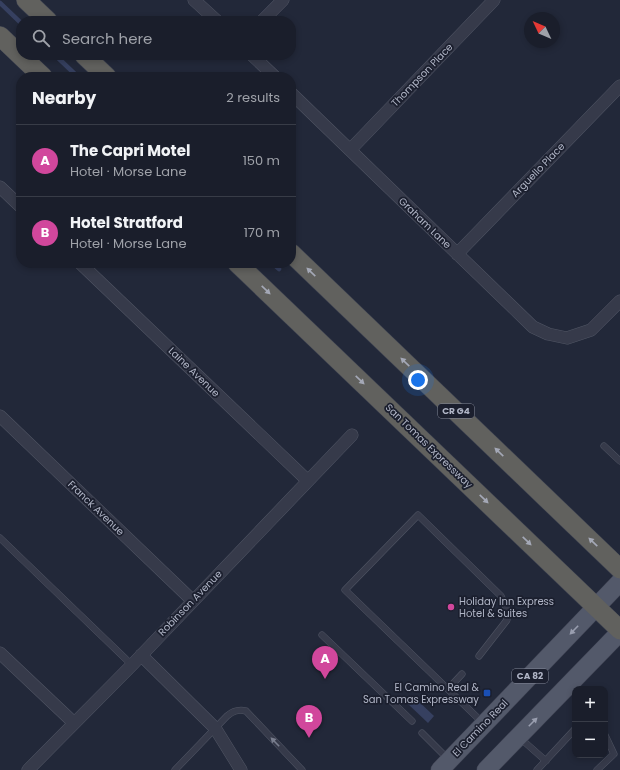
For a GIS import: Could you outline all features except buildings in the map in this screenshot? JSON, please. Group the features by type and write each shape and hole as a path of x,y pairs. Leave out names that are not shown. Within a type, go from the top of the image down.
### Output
{"highway":[{"path":"26,0 43,16"},
{"path":"0,36 16,51"},
{"path":"25,60 38,72"},
{"path":"89,60 102,72"},
{"name":"CR G4","path":"296,258 620,570"},
{"name":"San Tomas Expressway","path":"242,268 620,631"}],"main road":[{"name":"El Camino Real","path":"444,765 620,582"},
{"path":"486,770 620,631"}],"street":[{"path":"194,0 211,16"},
{"path":"267,16 283,0"},
{"name":"Thompson Place","path":"350,150 494,0"},
{"path":"257,60 270,72"},
{"name":"Arguello Place","path":"457,254 620,86"},
{"name":"Graham Lane","path":"296,98 533,327 548,334 567,338 591,330 620,300"},
{"path":"0,187 16,202"},
{"name":"Laine Avenue","path":"85,268 308,481"},
{"name":"Franck Avenue","path":"0,416 193,601"},
{"name":"Robinson Avenue","path":"28,770 132,665 352,435"},
{"path":"0,653 74,723"},
{"path":"141,655 215,728 241,770"}],"lane":[{"path":"604,446 620,461"},
{"path":"479,656 507,620 506,607 501,596 418,515 346,590 484,724"},
{"path":"0,538 132,665"},
{"path":"322,635 412,721"},
{"path":"448,689 462,674"},
{"path":"175,770 232,712 240,709 246,711 302,770"},
{"path":"537,770 572,732"},
{"path":"422,733 444,765"},
{"path":"519,737 546,761"},
{"path":"597,770 614,754 608,741"}],"water":[{"path":"414,697 434,716 428,723 408,704"}],"waterway":[{"path":"0,3 16,18"},
{"path":"60,60 73,72"}],"place":[{"name":"Holiday Inn Express Hotel & Suites","path":"451,607"},
{"name":"The Capri Motel","path":"325,679"},
{"name":"El Camino Real & San Tomas Expressway","path":"487,693"},
{"name":"Hotel Stratford","path":"309,738"}]}
